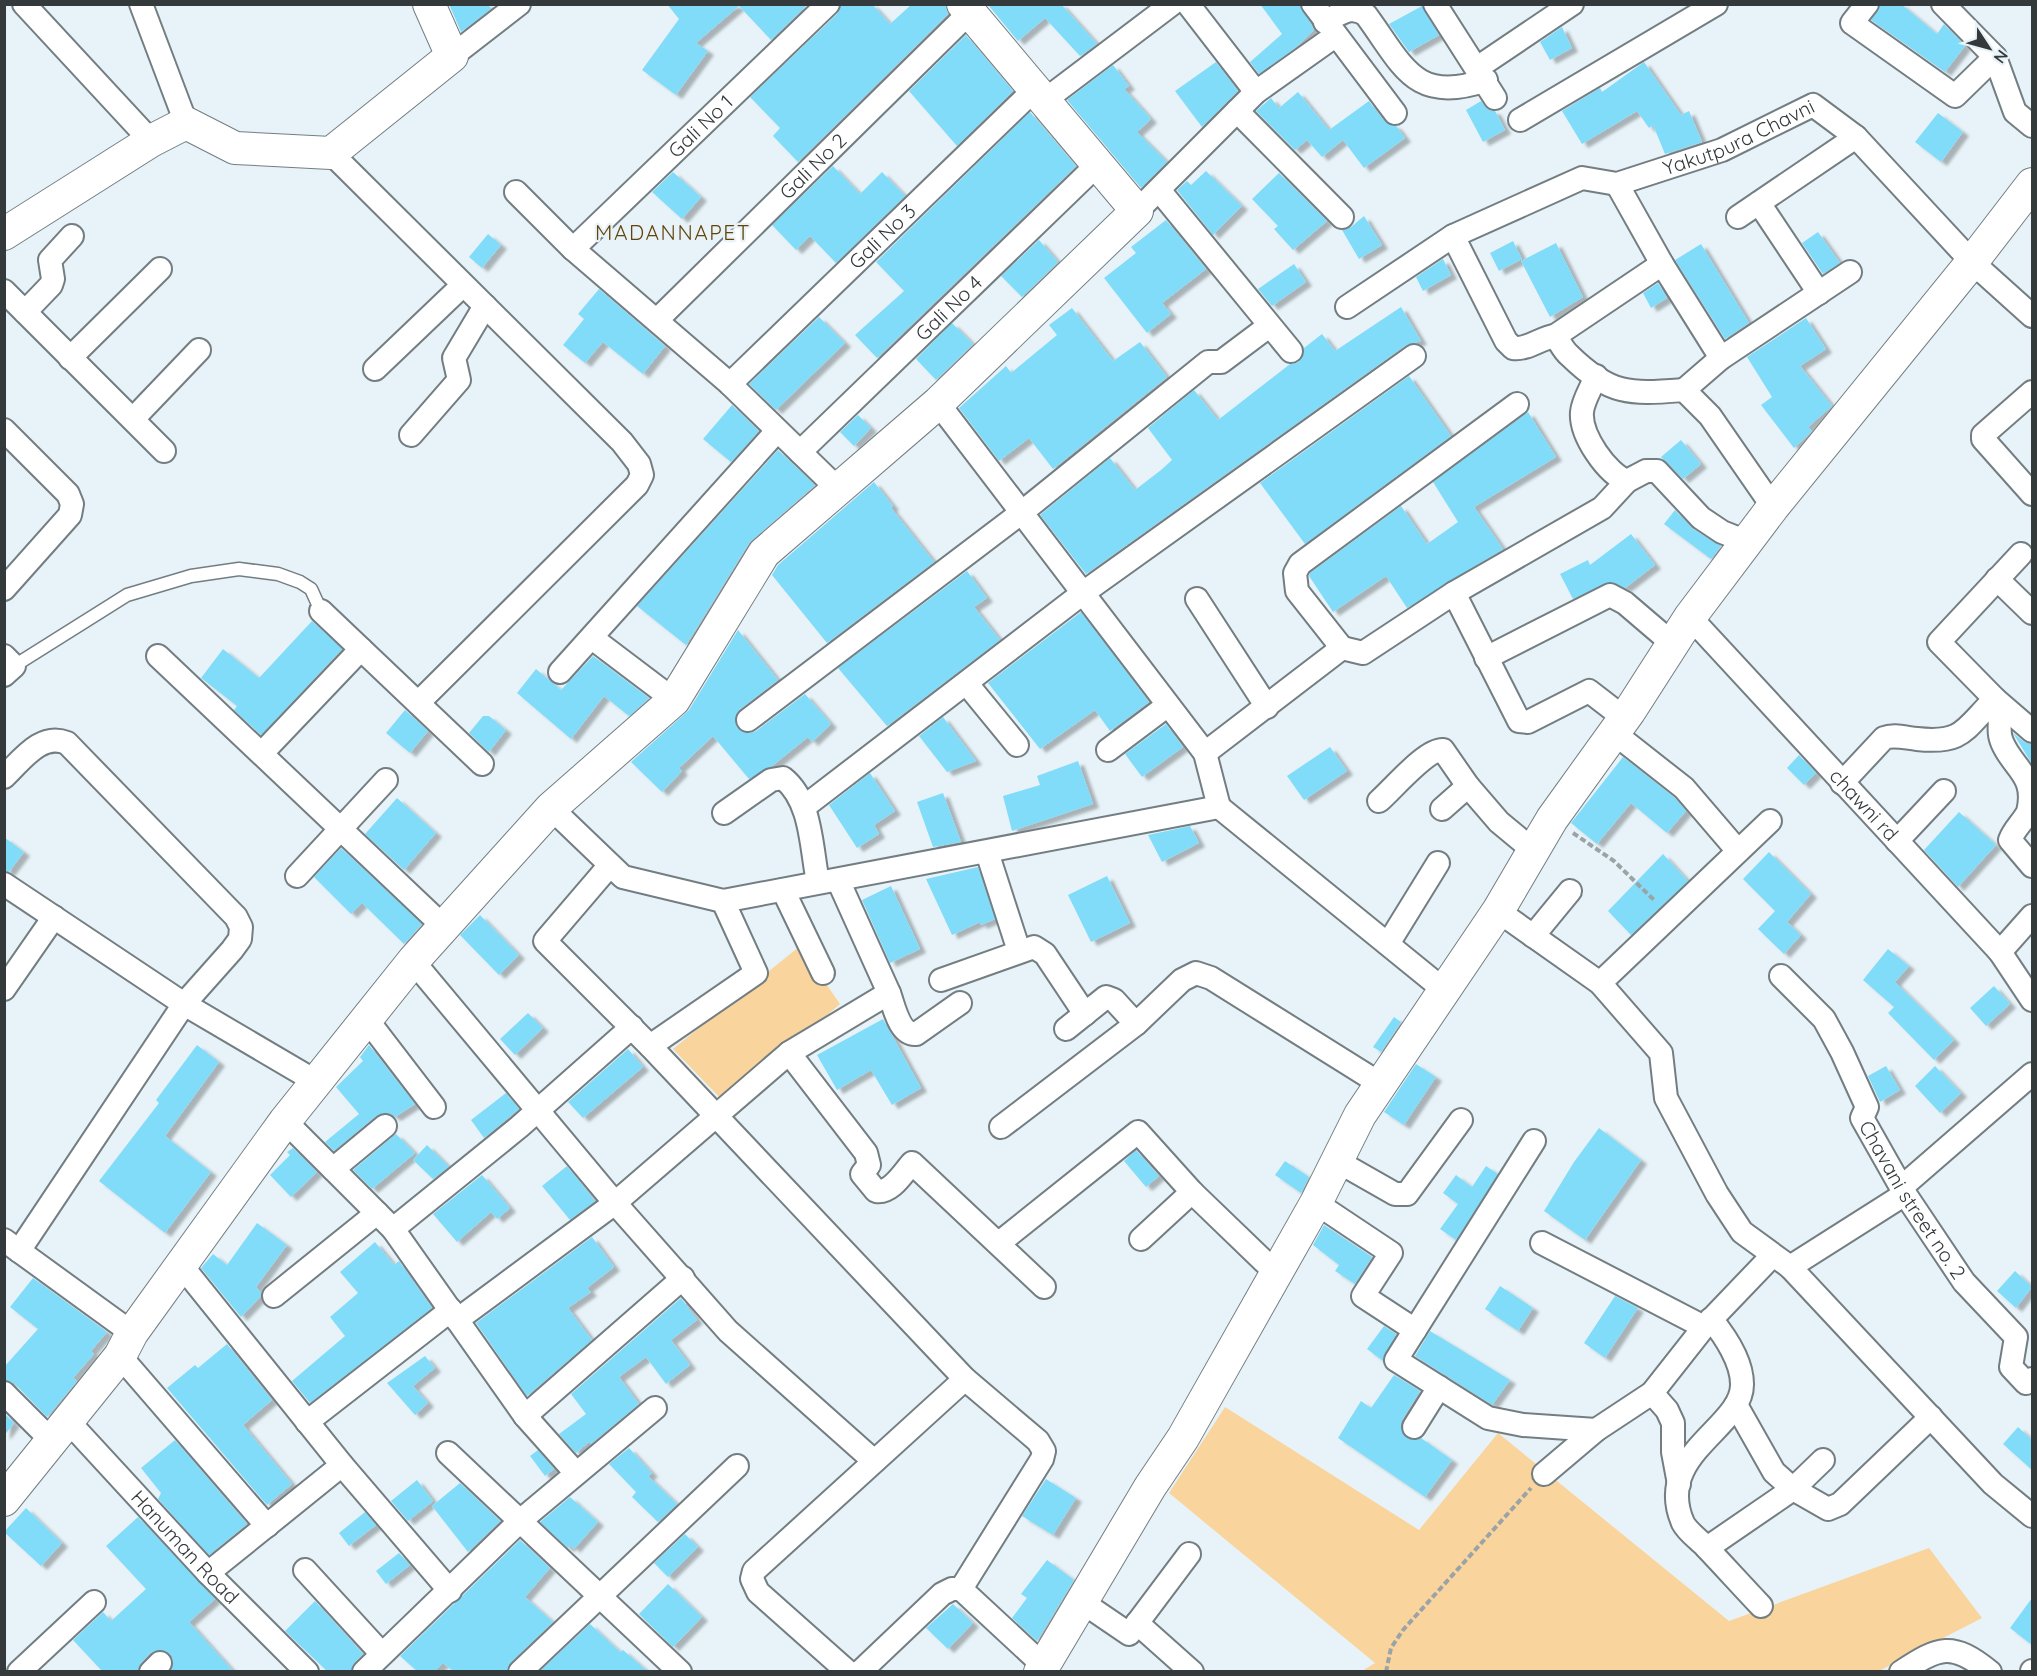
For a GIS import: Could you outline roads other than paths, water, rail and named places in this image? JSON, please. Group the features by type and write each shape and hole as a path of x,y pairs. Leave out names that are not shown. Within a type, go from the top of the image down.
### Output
{"street":[{"path":"24,4 151,141"},
{"path":"141,4 186,123 235,148 331,153 519,4"},
{"path":"429,4 452,57"},
{"name":"Gali No 1","path":"573,249 828,4"},
{"name":"Gali No 3","path":"730,384 1040,94 1173,4"},
{"path":"1188,4 1256,92"},
{"path":"1435,4 1486,82"},
{"path":"4,1500 126,1345 285,1121 365,1017 477,888 551,808 674,700 764,553 938,404 1148,201 1324,21 1350,9 1359,10 1366,15 1409,74 1424,85 1448,88 1466,87 1486,82 1572,4"},
{"path":"1520,120 1716,4"},
{"path":"1867,4 1852,23 1955,96 1995,57"},
{"path":"1943,4 1995,57 2015,112 2032,126"},
{"path":"967,8 1098,164 1148,201 1291,351"},
{"name":"Gali No 2","path":"657,320 967,8"},
{"path":"1324,21 1395,113"},
{"name":"Yakutpura Chavni","path":"1347,307 1453,236 1582,178 1617,184 1722,150 1813,105 1856,137 1972,262 2032,316"},
{"path":"1237,111 1342,217"},
{"path":"4,234 151,141 186,123"},
{"path":"1738,216 1856,137"},
{"path":"331,153 462,286 622,442 639,464 642,475 637,485 418,703"},
{"name":"Gali No 4","path":"800,452 1098,164"},
{"path":"1617,184 1662,264 1721,358"},
{"path":"860,1671 942,1594 952,1589 961,1589 1042,1669 1150,1487 1183,1438 1316,1203 1379,1083 1498,911 1552,819 1619,725 1690,617 1773,507 2031,190"},
{"path":"516,192 573,249 730,384 838,489"},
{"path":"1758,203 1819,293"},
{"path":"25,312 51,285 50,260 72,236"},
{"path":"1453,236 1509,345 1521,349 1555,336 1662,264"},
{"path":"70,358 160,269"},
{"path":"1555,336 1568,355 1610,387 1623,392 1684,390 1721,358 1850,272"},
{"path":"375,369 462,286"},
{"path":"4,291 164,451"},
{"path":"411,435 459,380 454,358 485,306"},
{"path":"748,720 1021,513 1208,362 1221,363 1269,326"},
{"path":"133,419 199,350"},
{"path":"804,807 1083,593 1414,356"},
{"path":"1596,376 1582,411 1584,427 1595,448 1617,477 1627,481"},
{"path":"1684,390 1710,416 1773,507"},
{"path":"2032,392 1983,435 1983,439 2032,494"},
{"path":"938,404 1205,753 1219,807 1444,990"},
{"path":"1517,404 1300,564 1295,573 1297,591 1342,648 1363,653 1454,593 1602,508 1627,481 1646,471 1657,471 1701,518 1722,532 1747,542"},
{"path":"4,430 68,494 72,504 70,515 4,589"},
{"path":"560,672 777,431"},
{"path":"2021,554 1939,642 1992,702 2032,731"},
{"path":"1997,579 2032,613"},
{"path":"1454,593 1519,721 1528,722 1589,692 1619,725 1684,788 1738,851"},
{"path":"1486,658 1610,595 1625,603 1673,644"},
{"path":"1197,599 1267,707"},
{"path":"321,611 482,764"},
{"name":"chawni rd","path":"1690,617 2000,952 2032,1000"},
{"path":"592,638 674,700"},
{"path":"1205,753 1342,648"},
{"path":"262,753 362,649"},
{"path":"158,656 444,927"},
{"path":"967,684 1017,745"},
{"path":"1842,783 1884,738 1894,736 1948,740 1959,735 1992,702"},
{"path":"1992,702 2001,719 2003,745 2027,775 2032,786 2031,805 2010,840 2032,866"},
{"path":"1108,750 1168,705"},
{"path":"4,777 42,742 59,740 67,743 236,917 241,927 240,939 184,1004 12,1246 126,1345 267,1526"},
{"path":"1379,801 1423,759 1438,750 1446,753 1468,786 1499,822 1534,850"},
{"path":"724,813 771,780 783,778 793,786 804,807 828,881 889,993 904,1030 910,1035 916,1034 960,1003"},
{"path":"297,876 386,780"},
{"path":"1442,809 1468,786"},
{"path":"1898,841 1944,791"},
{"path":"551,808 623,878 723,901 1219,807"},
{"path":"1600,984 1770,820"},
{"path":"987,852 1019,951"},
{"path":"1388,944 1438,863"},
{"path":"610,865 545,941 632,1027 965,1379 1038,1441 1044,1451 1042,1459 961,1589"},
{"path":"4,884 184,1004 315,1081"},
{"path":"783,890 823,973"},
{"path":"1533,936 1570,891"},
{"path":"650,1046 756,973 723,901"},
{"path":"1498,911 1600,984 1661,1053 1666,1098 1717,1194 1742,1232 1781,1262 1993,1484 2032,1516"},
{"path":"2000,952 2032,916"},
{"path":"4,989 54,918"},
{"path":"940,980 1019,951 1040,948 1085,1014"},
{"path":"413,961 615,1203 728,1331 874,1461"},
{"path":"1001,1127 1136,1024 1182,980 1196,973 1204,975 1379,1083"},
{"name":"Chavani street no. 2","path":"1781,976 1824,1019 1867,1107 1862,1118 1904,1190 1964,1282 2016,1337 2011,1367 2026,1383 2032,1379"},
{"path":"307,1422 454,1315 615,1203 789,1053 889,993"},
{"path":"1066,1029 1110,996 1136,1024"},
{"path":"365,1017 434,1107"},
{"path":"393,1229 538,1110 632,1027"},
{"path":"789,1053 866,1153 869,1165 862,1174 876,1191 882,1192 888,1189 912,1163 1044,1287"},
{"path":"1544,1474 1596,1430 1652,1393 1708,1323 1781,1262 1904,1190 2032,1074"},
{"path":"1337,1161 1395,1194 1407,1194 1461,1120"},
{"path":"285,1121 393,1229 525,1416 575,1472"},
{"path":"333,1169 385,1126"},
{"path":"999,1243 1138,1132 1192,1192 1276,1273"},
{"path":"1534,1141 1396,1360 1488,1418 1523,1425 1596,1430"},
{"path":"1141,1239 1192,1192"},
{"path":"1316,1203 1391,1253 1363,1296 1415,1330"},
{"path":"274,1296 377,1213"},
{"path":"1542,1243 1708,1323 1728,1339 1742,1385 1736,1405 1697,1448 1679,1484 1676,1498 1684,1524 1761,1606"},
{"path":"182,1266 342,1465 450,1591"},
{"path":"525,1416 683,1278"},
{"path":"848,1671 758,1592 752,1579 759,1564 965,1379"},
{"path":"1414,1427 1439,1387"},
{"name":"Hanuman Road","path":"4,1393 60,1430 208,1573 303,1670"},
{"path":"1652,1393 1667,1410 1674,1423 1673,1452 1679,1484"},
{"path":"1736,1405 1774,1472 1793,1489 1828,1509 1840,1504 1931,1417"},
{"path":"364,1671 450,1591 520,1521 575,1472 655,1408"},
{"path":"447,1453 599,1595 668,1668"},
{"path":"1707,1548 1793,1489 1823,1460"},
{"path":"208,1573 342,1465"},
{"path":"520,1671 599,1595 684,1519 737,1466"},
{"path":"1082,1602 1129,1634 1189,1554"},
{"path":"304,1570 381,1653"},
{"path":"19,1671 94,1602"},
{"path":"1137,1623 1192,1671"},
{"path":"1901,1671 1929,1653 1941,1650 1955,1651 1990,1671"}],"lane":[{"path":"8,666 127,595 190,576 239,569 278,574 300,582 311,589 321,611"}],"district":[{"name":"MADANNAPET","path":"673,233"}]}
